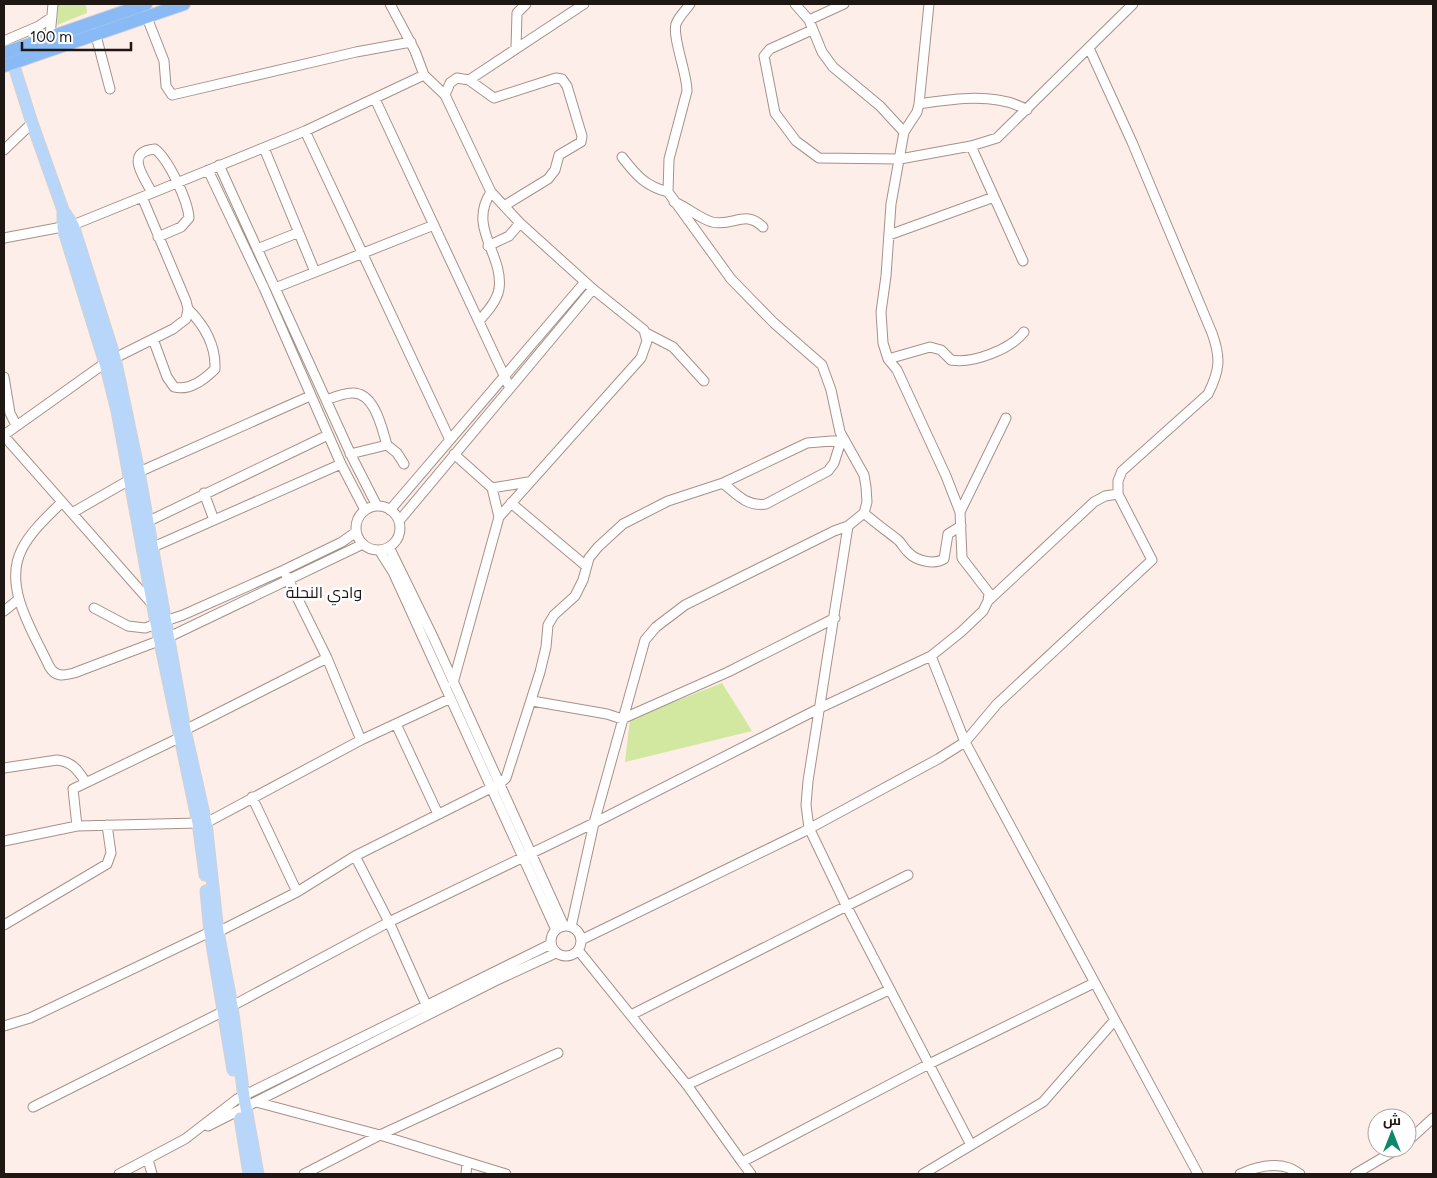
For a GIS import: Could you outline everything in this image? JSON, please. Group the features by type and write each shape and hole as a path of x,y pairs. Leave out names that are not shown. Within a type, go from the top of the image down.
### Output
{"highway":[{"path":"4,53 21,40 50,36 146,10 184,4"},
{"path":"8,64 95,32 146,10"}],"main road":[{"path":"8,64 63,210 110,360 147,522 164,639 182,734 202,823 214,932 258,1174"},
{"path":"135,476 153,606 161,622"},
{"path":"244,1103 249,1174"}],"street":[{"path":"50,36 53,4"},
{"path":"390,4 411,42 424,75 445,95 490,192 520,223 593,289 646,333 674,347 704,381"},
{"path":"516,48 516,13 526,4"},
{"path":"468,80 584,4"},
{"path":"244,1103 430,1014 550,944 563,928 594,823 640,650 645,640 656,627 685,605 834,530 848,526 864,513 867,502 864,475 843,440 831,390 822,365 774,323 731,279 668,192 668,159 687,91 687,81 675,33 676,24 690,4"},
{"path":"795,4 809,20 822,52 833,67 880,106 904,132"},
{"path":"809,20 844,4"},
{"path":"33,1107 228,1008 389,922 521,856 594,823 822,707 931,656 983,611 988,601 989,592 962,558 960,512 946,476 897,370 888,359 882,343 881,312 891,204 904,132 920,104 929,4"},
{"path":"812,30 770,49 764,56 775,113 796,141 819,158 900,159 971,146 997,138 1133,4"},
{"path":"146,10 164,61 166,86 172,95 356,52 411,42"},
{"path":"4,41 21,40 52,17"},
{"path":"95,32 110,89"},
{"path":"581,940 810,828 938,759 965,742 997,704 1152,560 1118,494 1118,481 1122,471 1208,394 1214,381 1219,358 1212,333 1132,142 1089,48"},
{"path":"4,238 68,226 305,132 424,75"},
{"path":"445,95 455,79 468,80 494,98 551,79 562,79 567,86 582,136 578,145 559,156 555,170 548,179 504,206"},
{"path":"375,98 504,377 510,386"},
{"path":"920,104 988,100 1012,102 1027,110"},
{"path":"4,150 32,124"},
{"path":"305,132 450,440"},
{"path":"971,146 1023,261"},
{"path":"264,148 297,233 315,272"},
{"path":"152,193 138,168 140,155 148,150 155,149 163,157 176,183 186,204 189,218 181,227 158,237"},
{"path":"622,157 640,180 650,187 668,192"},
{"path":"219,165 350,454 377,506"},
{"path":"208,170 264,288 341,464 365,510"},
{"path":"479,321 489,310 499,290 497,267 488,246 482,217 483,207 490,192"},
{"path":"142,197 188,309 202,322 208,333 215,361 215,369 209,376 186,387 174,387 167,377 153,339"},
{"path":"889,235 994,197"},
{"path":"674,202 711,221 728,222 747,218 756,220 763,227"},
{"path":"488,246 509,236 520,223"},
{"path":"275,288 434,225"},
{"path":"257,250 297,233"},
{"path":"390,510 585,282"},
{"path":"399,521 593,289"},
{"path":"153,606 4,436 16,425 110,360 153,339 186,319 188,309"},
{"path":"888,359 930,347 941,350 951,360 964,361 1006,349 1024,332"},
{"path":"453,683 499,518 528,482 642,358 647,344 646,333"},
{"path":"4,377 10,413 16,425"},
{"path":"326,400 354,392 365,397 374,408 388,446 397,452 404,464"},
{"path":"72,513 135,476 310,396"},
{"path":"960,512 1006,418"},
{"path":"147,522 328,435"},
{"path":"4,1026 30,1018 297,892 355,856 495,786 510,771 532,701 546,647 548,625 554,615 575,596 583,580 586,566 592,553 623,524 668,501 723,483 807,443 843,440"},
{"path":"723,483 746,502 759,506 766,504 828,471 834,463 843,440"},
{"path":"350,454 388,446"},
{"path":"454,454 492,488 499,518"},
{"path":"151,548 341,464"},
{"path":"492,488 528,482"},
{"path":"353,488 365,483"},
{"path":"204,493 214,520"},
{"path":"988,601 1006,587 1094,502 1105,496 1118,494"},
{"path":"62,502 29,537 20,552 16,582 19,599 53,672 58,675 74,673 164,639 364,544"},
{"path":"511,503 586,566"},
{"path":"379,550 389,546 399,535 399,521 390,510 377,506 365,510 358,520 356,532 364,544 379,550 393,572 449,698 531,852 563,928"},
{"path":"864,513 900,542 908,552 918,559 932,562 940,562 944,559 948,534 961,526"},
{"path":"848,526 806,805 810,828 889,990 971,1144"},
{"path":"94,608 128,626 145,628 208,605 342,542 356,532"},
{"path":"389,546 453,683 521,856 563,928 579,934 581,940 578,950 565,956 556,953 550,944"},
{"path":"284,570 327,658 361,740"},
{"path":"4,611 19,599"},
{"path":"532,701 607,714 622,719 703,684 834,618"},
{"path":"931,656 965,742 1198,1174"},
{"path":"77,826 72,789 327,658"},
{"path":"4,841 77,826 202,823 361,740 449,698"},
{"path":"396,724 438,814"},
{"path":"4,768 42,762 65,761 77,769 85,781"},
{"path":"252,797 297,892"},
{"path":"4,925 107,864 111,860 111,853 107,825"},
{"path":"355,856 389,922 430,1014"},
{"path":"631,1014 908,875"},
{"path":"578,950 687,1085 751,1174"},
{"path":"119,1174 244,1103 426,1004 556,953"},
{"path":"742,1162 927,1064 1094,983"},
{"path":"687,1085 889,990"},
{"path":"922,1174 1043,1102 1114,1021"},
{"path":"304,1174 380,1135 558,1053"},
{"path":"244,1103 380,1135 506,1174"},
{"path":"1417,1133 1433,1118"},
{"path":"148,1158 152,1174"},
{"path":"1355,1174 1382,1158"},
{"path":"466,1174 467,1163"},
{"path":"1240,1174 1274,1166 1300,1174"}],"green space":[{"path":"58,4 86,4 87,13 57,25"},
{"path":"722,683 752,731 625,762 630,719"}],"district":[{"name":"وادي النحلة","path":"324,592"}]}
